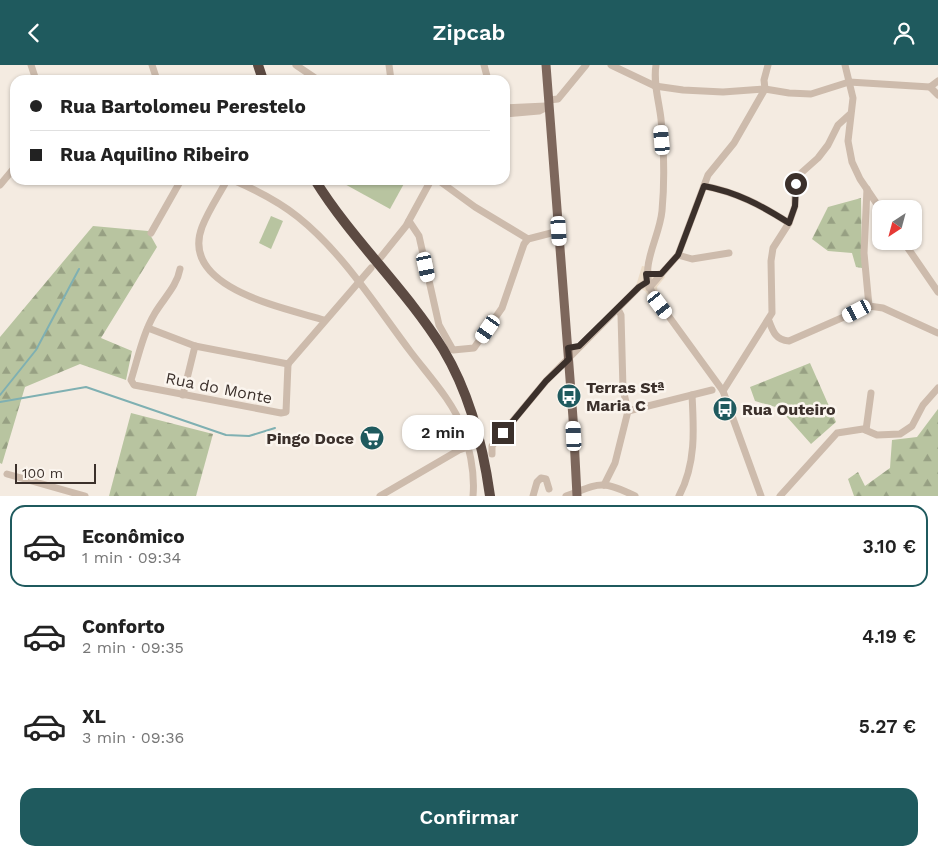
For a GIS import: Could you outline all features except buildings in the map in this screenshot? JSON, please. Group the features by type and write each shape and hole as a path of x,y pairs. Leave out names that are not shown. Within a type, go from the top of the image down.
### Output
{"highway":[{"path":"314,185 346,230 421,325 450,373 473,431 488,496"},
{"path":"318,185 443,349 464,392 477,430 488,496"}],"main road":[{"path":"546,65 569,359 577,494"}],"street":[{"path":"296,65 311,75"},
{"path":"510,114 539,111 558,99 586,65"},
{"path":"611,65 655,86 684,91 723,92 765,89 789,93 811,93 849,82 930,87 938,81"},
{"path":"656,65 655,86 665,173 659,227 647,281 723,391 761,496"},
{"path":"492,454 492,446 546,381 639,287 661,274 678,255 708,175 739,137 765,89 764,81 768,65"},
{"path":"845,65 852,98 848,141 852,162 874,200"},
{"path":"930,87 938,95"},
{"path":"510,107 549,103"},
{"path":"723,391 754,340 769,321 772,313 771,261 773,249 789,223 795,206 796,184 800,174 818,158 828,145 838,125 849,115"},
{"path":"0,185 10,173"},
{"path":"151,233 178,185"},
{"path":"225,185 201,229 199,249 204,266 220,282 251,297 324,320"},
{"path":"245,185 263,193 298,217 318,234 359,283 446,398 462,428 468,447 474,481 473,496"},
{"path":"380,257 410,221 428,185"},
{"path":"445,185 475,207 528,239"},
{"path":"704,186 734,193 762,205 789,223"},
{"path":"867,189 864,253 869,306"},
{"path":"410,221 419,236 439,325 453,350 474,348 496,319 502,308 520,252 528,239 559,231"},
{"path":"909,250 938,292"},
{"path":"678,255 692,259 729,253"},
{"path":"180,269 178,279 155,313 148,328 195,347 288,363 371,268"},
{"path":"647,281 661,274"},
{"path":"769,321 774,335 782,340 789,341 869,306 883,308 938,333"},
{"path":"604,485 615,463 628,411 623,389 621,315 618,309"},
{"name":"Rua do Monte","path":"148,328 131,380 134,385 281,413 286,411 288,363"},
{"path":"568,348 579,346"},
{"path":"183,395 195,347"},
{"path":"780,496 837,433 848,430 866,431 877,435 900,434 912,427 923,405 938,388"},
{"path":"628,411 712,390"},
{"path":"866,431 871,393"},
{"path":"679,496 686,484 693,458 692,395"},
{"path":"380,496 459,450 468,447"},
{"path":"7,473 62,493 85,496"},
{"path":"533,496 537,481 541,478 546,479 549,489"},
{"path":"566,496 577,494 584,487 604,485 613,485 634,496"}],"green space":[{"path":"346,185 403,185 390,209"},
{"path":"861,198 862,268 856,267 852,253 828,251 812,239 828,207"},
{"path":"271,216 283,221 271,249 259,243"},
{"path":"93,226 148,231 157,247 101,338 132,351 126,380 80,364 25,387 2,464 0,463 0,337"},
{"path":"810,363 836,422 811,444 779,408 755,401 750,387"},
{"path":"938,409 938,496 854,496 848,479 858,472 865,486 890,468 892,440 917,437"},
{"path":"131,413 213,434 196,496 109,496"}],"shaded area":[{"path":"642,266 648,267 654,273 659,270 665,277 657,287 658,295 651,299 645,291 636,286"}],"waterway":[{"path":"0,395 36,350 79,269"},
{"path":"0,402 86,387 226,435 249,436 275,428"}],"place":[{"name":"Terras Stª Maria C","path":"569,396"},
{"name":"Rua Outeiro","path":"725,409"},
{"name":"Pingo Doce","path":"372,438"}],"route":[{"path":"503,433 546,381 569,359 568,348 579,346 615,313 639,287 647,282 646,274 661,274 678,255 704,186 734,193 762,205 789,223 795,206 796,184"}]}
